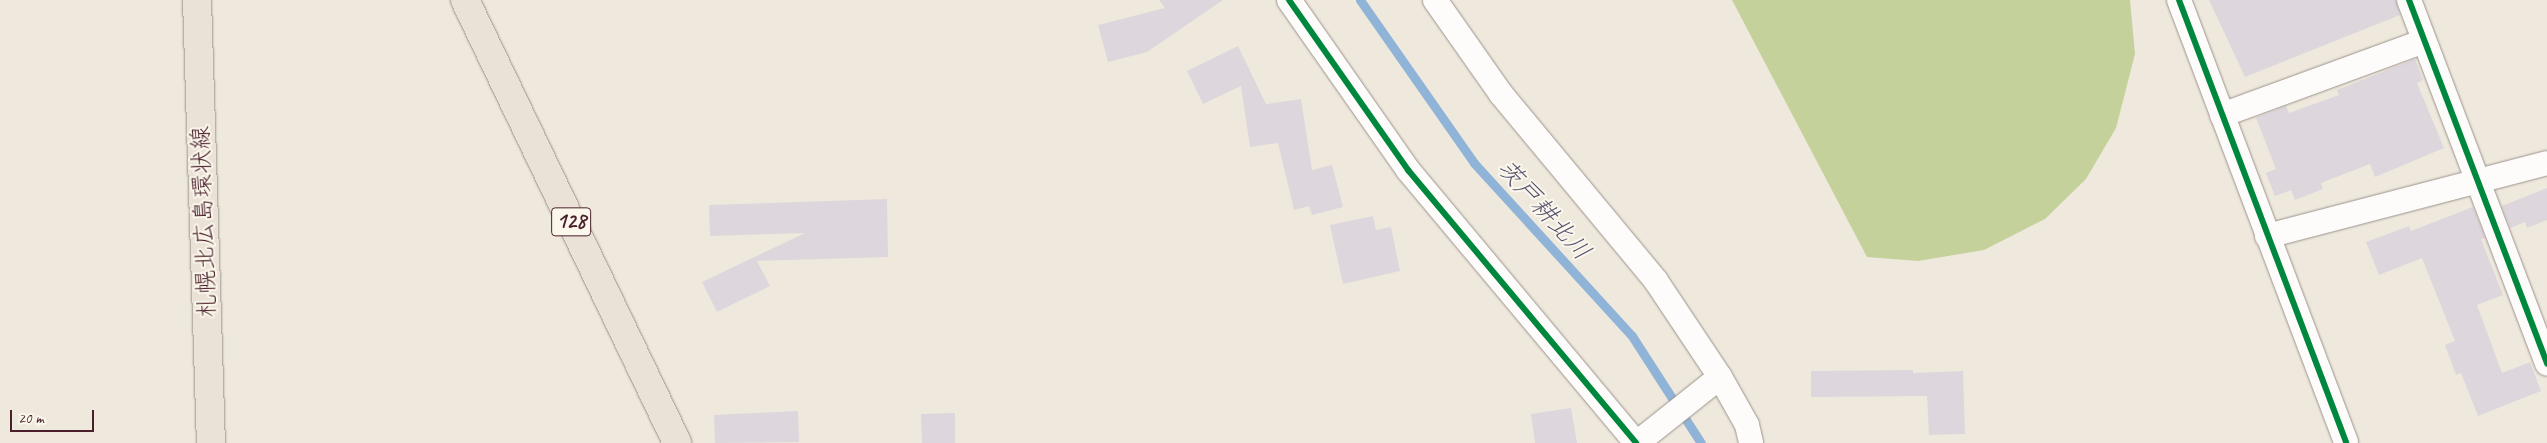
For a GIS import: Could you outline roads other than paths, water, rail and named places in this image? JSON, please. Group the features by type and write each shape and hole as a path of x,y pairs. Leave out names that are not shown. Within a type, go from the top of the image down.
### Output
{"main road":[{"name":"札幌北広島環状線","path":"197,0 211,443"},
{"name":"128","path":"466,0 677,443"}],"street":[{"path":"1289,0 1408,170 1637,443 1692,402 1720,377"},
{"path":"1435,0 1501,94 1656,281 1720,377 1747,425 1751,443"},
{"path":"2179,0 2346,443"},
{"path":"2409,0 2547,364"},
{"path":"2222,115 2424,41"},
{"path":"2268,236 2547,163"}],"waterway":[{"name":"茨戸耕北川","path":"1360,0 1474,163 1632,336 1701,443"}]}
